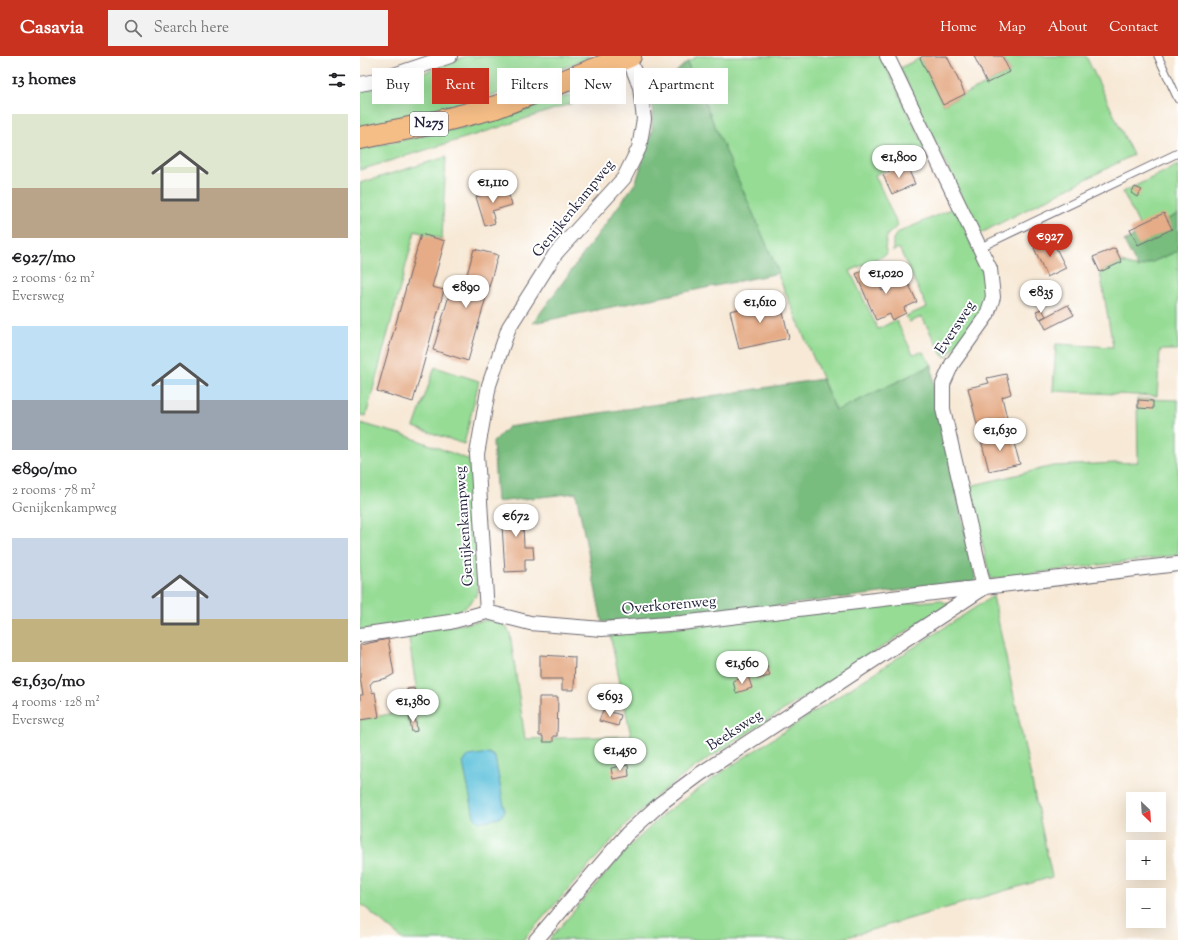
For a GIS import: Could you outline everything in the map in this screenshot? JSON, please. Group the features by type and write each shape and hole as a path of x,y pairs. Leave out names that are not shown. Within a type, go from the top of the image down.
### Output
{"main road":[{"name":"N275","path":"360,138 429,124 496,107 629,56"}],"street":[{"path":"360,84 383,79 450,56"},
{"name":"Genijkenkampweg","path":"487,612 477,454 489,385 509,327 526,300 556,254 624,178 640,148 644,119 640,87 629,56"},
{"name":"Eversweg","path":"887,56 990,270 993,297 987,316 952,364 943,384 943,409 984,588"},
{"name":"Overkorenweg","path":"360,635 450,622 487,612 530,623 602,629 681,623 1178,564"},
{"name":"Beeksweg","path":"536,940 627,834 661,803 707,770 984,588"}],"lane":[{"path":"1158,56 1178,99"},
{"path":"979,248 1178,153"}],"green space":[{"path":"466,56 590,56 562,69 497,68 497,94 489,96 489,68 435,68"},
{"path":"698,56 881,56 926,150 875,175 898,226 887,235 885,248 887,254 850,271 878,329 896,320 913,354 923,352 932,365 836,411 705,104 728,104 728,68 690,68 687,62"},
{"path":"1002,56 1086,56 1133,155 979,234 900,68 920,58 943,105 1010,72"},
{"path":"687,62 690,68 680,68"},
{"path":"432,69 432,104 463,104 360,128 360,91 372,88 372,104 424,104 424,72"},
{"path":"570,95 570,104 360,170 360,149 480,124 542,104 562,104 562,98"},
{"path":"653,104 705,104 779,273 533,323 636,182 652,131"},
{"path":"446,157 442,239 415,231 366,416 360,415 360,183"},
{"path":"1178,165 1178,214 1142,231 1123,192"},
{"path":"956,207 987,282 987,293 985,303 975,323 946,357 942,355 922,317 909,322 906,316 927,307 899,248 893,251 893,239 897,233"},
{"path":"1178,214 1178,251 1138,268 1124,241"},
{"path":"1178,251 1178,350 1160,350 1157,396 1053,391 1056,344 1113,347 1100,272 1122,262 1138,268"},
{"path":"932,365 934,390 976,581 682,618 602,622 576,493 497,502 493,442 508,427 822,379 836,411"},
{"path":"435,367 479,381 464,444 414,427"},
{"path":"1137,399 1178,400 1178,555 990,579 970,486 1053,466 1138,462"},
{"path":"360,423 407,436 470,460 479,575 476,596 465,608 450,616 360,631"},
{"path":"993,596 1052,877 837,940 549,940 629,847 665,813 728,768"},
{"path":"939,600 949,604 695,767 655,797 622,829 523,940 403,940 360,903 360,720 419,708 408,633 488,620 503,622 510,633 525,739 631,736 610,634"}],"water":[{"path":"489,753 495,757 505,811 500,818 479,822 474,817 463,763 468,756"}],"building":[{"path":"923,56 947,56 965,94 943,105 920,58"},
{"path":"974,56 1002,56 1010,72 987,83"},
{"path":"906,164 915,184 892,194 883,175"},
{"path":"506,186 512,205 492,211 495,223 485,226 476,197"},
{"path":"1135,187 1142,190 1137,197 1131,193"},
{"path":"1164,213 1172,229 1138,245 1130,229"},
{"path":"421,234 445,241 432,287 444,290 413,402 377,391"},
{"path":"1052,240 1066,268 1047,277 1034,248"},
{"path":"1115,248 1122,262 1100,272 1093,257"},
{"path":"474,249 498,255 468,361 433,350 450,292 461,296"},
{"path":"871,267 882,291 892,287 890,282 905,276 917,302 904,308 906,313 892,320 890,314 876,320 856,274"},
{"path":"780,300 789,338 739,349 730,311"},
{"path":"1068,305 1074,315 1046,329 1041,319"},
{"path":"1042,309 1046,316 1040,319 1036,311"},
{"path":"1006,374 1011,394 1002,397 1007,418 998,420 1001,431 980,436 968,388 989,383 987,378"},
{"path":"1138,400 1153,401 1153,409 1138,408"},
{"path":"1011,433 1020,464 989,471 981,440"},
{"path":"531,507 532,524 523,524 524,547 533,547 534,559 525,559 525,571 505,572 501,509"},
{"path":"388,639 394,674 387,678 373,681 370,685 372,693 375,692 379,717 360,720 360,695 363,695 360,678 360,645"},
{"path":"540,655 575,657 574,690 562,690 562,679 540,679"},
{"path":"743,657 746,668 730,673 727,662"},
{"path":"765,659 770,676 757,679 753,662"},
{"path":"748,676 752,688 736,693 733,681"},
{"path":"414,688 416,699 409,700 407,689"},
{"path":"539,697 558,697 557,736 553,736 553,742 543,742 543,736 539,736"},
{"path":"603,710 621,715 618,726 599,721"},
{"path":"415,715 417,731 412,732 409,716"},
{"path":"628,765 629,776 613,779 611,768"}]}
